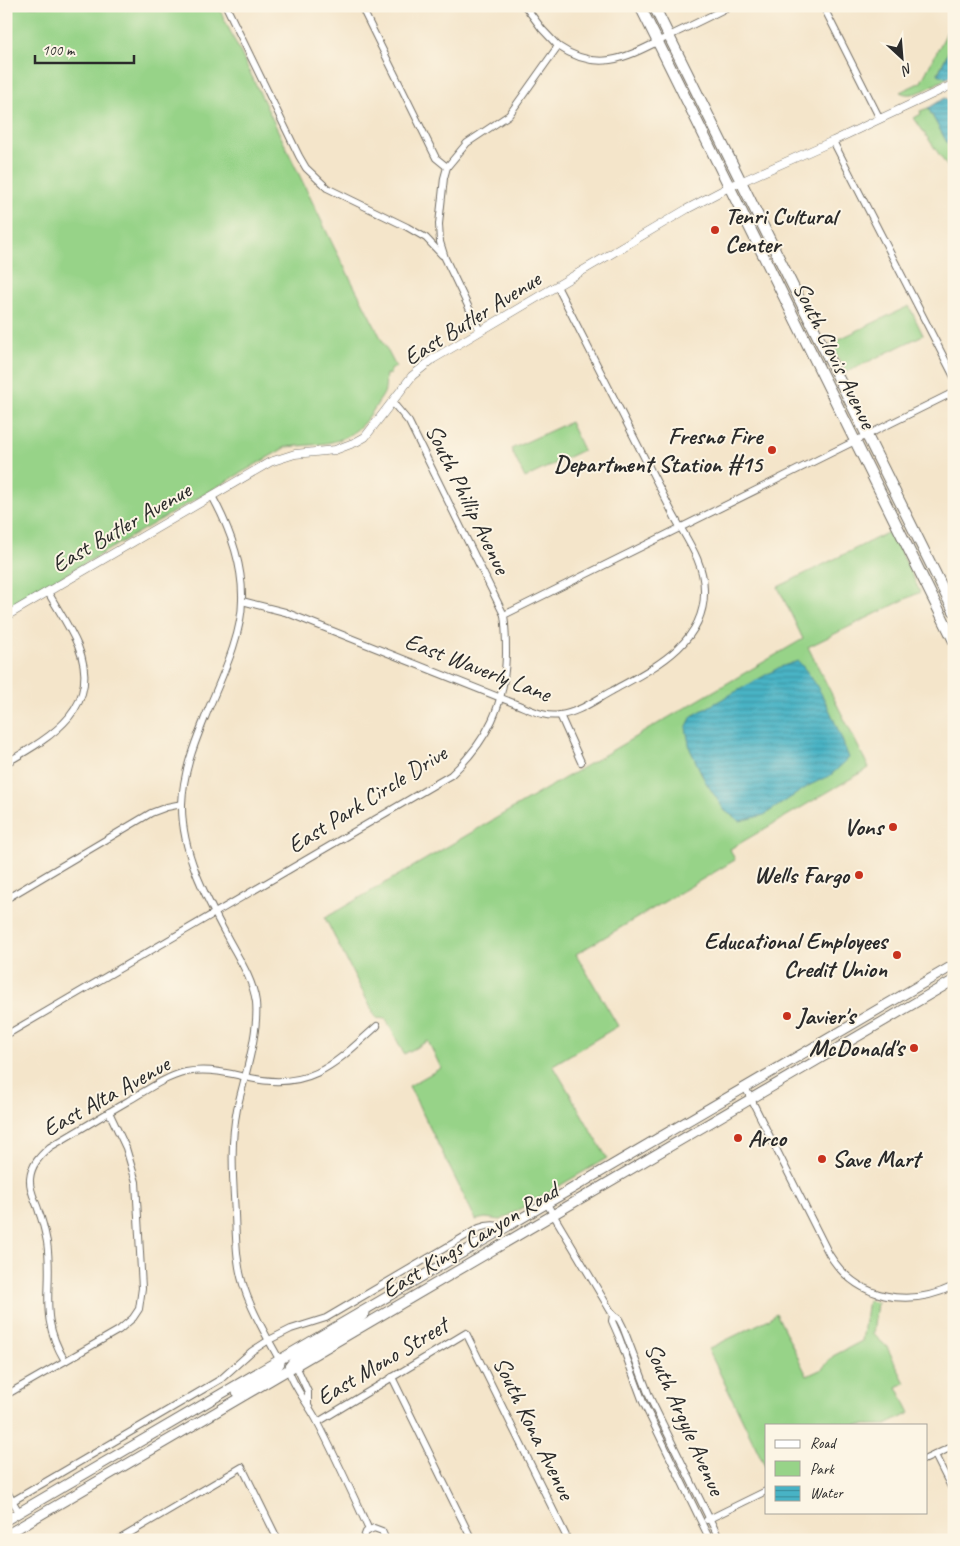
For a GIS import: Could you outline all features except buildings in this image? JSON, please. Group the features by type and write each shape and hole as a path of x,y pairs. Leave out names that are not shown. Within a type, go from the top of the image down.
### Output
{"main road":[{"name":"South Clovis Avenue","path":"640,6 954,641"},
{"name":"South Clovis Avenue","path":"654,6 954,611"},
{"name":"East Kings Canyon Road","path":"6,1520 954,964"},
{"name":"East Kings Canyon Road","path":"6,1535 954,980"},
{"path":"864,1032 868,1023 922,990 924,982"},
{"path":"288,1369 296,1358 356,1322 370,1307"},
{"path":"195,1424 208,1409 276,1369 280,1363 279,1359"}],"street":[{"path":"226,6 306,168 327,188 397,221 426,238 445,258"},
{"path":"361,6 436,158 447,167"},
{"path":"525,6 542,29 558,46 570,54 596,61 609,61 631,55 730,6"},
{"path":"823,6 880,119"},
{"path":"480,331 445,258 440,242 439,224 447,167 467,143 509,115 558,46"},
{"name":"East Butler Avenue","path":"6,616 281,458 302,453 335,450 365,437 406,383 424,366 480,331 687,210 729,187 953,85"},
{"path":"833,141 954,377"},
{"name":"East Waverly Lane","path":"242,601 285,612 543,714 560,715 578,710 656,667 681,646 691,634 701,612 704,591 703,578 696,555 682,527 674,516 557,286"},
{"path":"504,615 954,392"},
{"name":"South Phillip Avenue","path":"393,402 409,422 504,615"},
{"path":"212,496 232,544 241,579 242,601 234,642 193,747 185,779 182,804 183,820 189,849 200,884 246,971 256,1002 254,1032 237,1111 232,1145 236,1248 244,1288 253,1310 279,1359"},
{"path":"944,591 954,587"},
{"path":"6,764 58,731 74,711 80,698 84,673 82,656 48,592"},
{"name":"East Park Circle Drive","path":"6,1036 451,775 477,748 493,718 501,697 505,671 504,615"},
{"path":"560,715 581,762"},
{"path":"6,898 151,813 182,804"},
{"name":"East Alta Avenue","path":"64,1361 55,1343 48,1321 47,1242 31,1188 30,1179 33,1166 40,1156 50,1147 164,1080 187,1072 209,1070 269,1082 282,1082 317,1073 335,1063 377,1026"},
{"path":"745,1087 834,1262 847,1276 877,1294 887,1296 912,1298 929,1295 954,1286"},
{"path":"6,1395 119,1330 134,1318 139,1309 142,1288 136,1182 126,1148 108,1112"},
{"name":"South Argyle Avenue","path":"547,1204 613,1315 619,1319 650,1398 720,1540"},
{"name":"East Kings Canyon Road","path":"6,1505 222,1379 252,1351 269,1340 291,1329 326,1318 479,1228 487,1225 506,1227"},
{"name":"South Argyle Avenue","path":"613,1315 612,1321 643,1402 710,1540"},
{"name":"East Mono Street","path":"318,1422 466,1333"},
{"name":"South Kona Avenue","path":"466,1333 568,1540"},
{"path":"297,1364 308,1392 308,1404"},
{"path":"288,1369 300,1396 308,1404 318,1422 369,1530"},
{"path":"392,1377 472,1540"},
{"path":"928,1458 954,1446"},
{"path":"935,1455 954,1493"},
{"path":"118,1540 242,1467 278,1540"},
{"path":"6,1490 19,1512"},
{"path":"702,1523 765,1492"},
{"path":"363,1540 369,1530 374,1528 382,1531 386,1540"}],"green space":[{"path":"6,6 218,6 334,247 396,367 390,370 390,375 386,374 384,393 367,419 348,436 326,443 286,447 6,609"},
{"path":"954,13 954,40 938,73 947,78 918,93 906,94 900,92 921,82 945,36"},
{"path":"928,108 954,155 954,176 914,118 921,114 920,111"},
{"path":"909,306 923,335 845,373 831,343"},
{"path":"570,422 583,450 525,478 511,449"},
{"path":"891,531 920,592 808,647 869,768 730,849 735,860 576,954 618,1026 553,1065 607,1158 501,1220 485,1218 476,1220 409,1086 441,1068 428,1041 404,1054 386,1019 376,1018 325,918 803,639 778,587"},
{"path":"868,1300 877,1303 873,1334 887,1347 905,1383 897,1387 910,1413 888,1424 765,1424 765,1466 708,1349 769,1319 776,1313 807,1376 822,1369 833,1356 862,1341"}],"water":[{"path":"954,40 954,75 947,78 938,74"},
{"path":"945,98 954,103 954,155 928,108"},
{"path":"798,661 822,695 834,719 849,758 831,775 810,785 764,815 740,821 725,811 705,781 690,749 686,728 692,716 780,667"}],"place":[{"name":"Tenri Cultural Center","path":"715,230"},
{"name":"Fresno Fire Department Station #15","path":"772,450"},
{"name":"Vons","path":"893,827"},
{"name":"Wells Fargo","path":"859,875"},
{"name":"Educational Employees Credit Union","path":"897,955"},
{"name":"Javier's","path":"787,1016"},
{"name":"McDonald's","path":"914,1048"},
{"name":"Arco","path":"738,1138"},
{"name":"Save Mart","path":"822,1159"}]}
